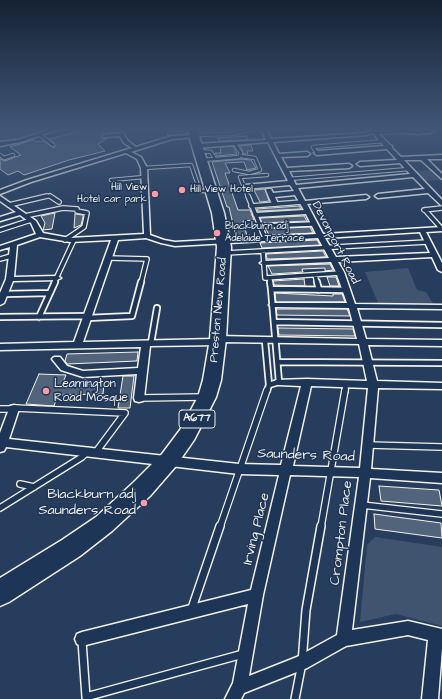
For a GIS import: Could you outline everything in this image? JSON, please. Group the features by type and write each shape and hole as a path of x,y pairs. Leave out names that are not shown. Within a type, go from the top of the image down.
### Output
{"highway":[{"name":"Preston New Road","path":"0,593 71,548 104,524 142,489 169,460 187,435 207,397 218,341 224,247 212,191 204,162"}],"street":[{"path":"0,192 29,181 92,162"},
{"path":"141,162 144,168 147,236"},
{"name":"Devonport Road","path":"280,162 340,273 353,306 373,384"},
{"path":"360,164 385,162"},
{"path":"403,162 428,191 442,204"},
{"path":"427,162 439,170 442,177"},
{"path":"285,170 349,166"},
{"path":"245,187 292,185 414,175"},
{"path":"269,185 275,204"},
{"path":"271,195 292,185"},
{"path":"378,196 428,191"},
{"path":"302,202 366,197"},
{"path":"0,198 31,220 40,235"},
{"path":"256,215 307,212"},
{"path":"0,219 23,214"},
{"path":"0,248 40,235 65,240 147,236 163,242 174,244 224,247 265,238 442,229"},
{"path":"422,230 433,255 442,269"},
{"path":"78,344 115,238"},
{"path":"0,303 10,279 11,256 14,244"},
{"path":"264,263 433,255"},
{"path":"10,279 57,278"},
{"path":"273,305 442,307"},
{"path":"0,347 218,341 363,341 442,343"},
{"path":"139,398 142,370 148,343"},
{"path":"57,359 64,368 83,374 142,370"},
{"path":"279,382 346,382 442,386"},
{"name":"Irving Place","path":"233,699 240,685 256,595 287,471 307,382"},
{"name":"Crompton Place","path":"344,639 365,473 373,384"},
{"path":"1,445 15,408"},
{"name":"Saunders Road","path":"1,445 92,452 239,469 365,473 442,478"},
{"path":"82,639 256,595"},
{"path":"240,685 246,685 302,663 344,639 408,628 439,635 430,699"}],"lane":[{"path":"234,170 249,173 260,170 257,162"},
{"path":"144,168 191,166 200,191 212,191"},
{"path":"292,185 409,169"},
{"path":"265,238 262,226 251,206 240,177 267,174 269,185"},
{"path":"112,180 144,177"},
{"path":"9,205 49,196 59,202"},
{"path":"251,206 302,202"},
{"path":"23,214 63,208 77,209 77,211 87,213 84,227 65,240"},
{"path":"442,208 424,210 442,229"},
{"path":"0,230 31,220"},
{"path":"262,226 313,224"},
{"path":"39,317 74,240"},
{"path":"224,247 263,251 427,242"},
{"path":"263,251 265,278 340,273"},
{"path":"0,259 11,256"},
{"path":"0,318 132,316 147,259 109,258"},
{"path":"316,275 319,290"},
{"path":"269,384 279,382 270,278"},
{"path":"271,289 347,290"},
{"path":"4,294 50,293"},
{"path":"148,343 157,308"},
{"path":"274,322 442,325"},
{"path":"191,612 269,384 265,341"},
{"path":"278,362 442,363"},
{"path":"295,699 302,663 306,610 346,382"},
{"path":"139,398 207,397"},
{"path":"0,409 15,408 51,411 125,413 92,452 0,508"},
{"path":"368,445 442,447"},
{"path":"20,484 34,487"},
{"path":"361,505 442,514"},
{"path":"82,639 86,696 246,653"}],"shaded area":[{"path":"435,170 442,177 442,180 420,181 411,171"},
{"path":"408,268 417,290 426,292 434,305 379,305 365,272"},
{"path":"375,537 442,547 442,626 396,614 360,622 367,545"}],"building":[{"path":"0,162 64,162 24,175 18,171 8,175 0,169"},
{"path":"212,162 252,162 256,168 247,170 244,162 225,163 230,173 225,173 238,210 250,210 254,220 243,221 247,236 236,237 229,207 227,207"},
{"path":"265,189 269,201 260,202 254,190"},
{"path":"299,206 301,209 258,211 257,209"},
{"path":"55,213 52,229 43,230 45,223 41,216"},
{"path":"75,214 83,215 83,217 81,225 74,228"},
{"path":"304,216 307,221 262,223 260,218"},
{"path":"310,227 313,233 269,235 266,229"},
{"path":"317,240 320,245 262,248 260,243"},
{"path":"323,251 326,257 267,259 266,254"},
{"path":"330,264 333,270 325,271 325,268 302,269 303,272 272,274 268,266"},
{"path":"327,277 336,277 339,286 330,286"},
{"path":"304,279 305,286 274,285 273,281"},
{"path":"275,293 333,296 333,294 342,294 345,302 276,302"},
{"path":"276,309 347,309 350,316 277,315"},
{"path":"278,328 353,329 355,336 279,335"},
{"path":"138,352 137,361 67,364 65,361 67,354"},
{"name":"Leamington Road Mosque","path":"39,374 66,375 62,385 104,384 103,394 58,395 54,406 26,404"},
{"path":"123,376 134,376 130,408 118,408"},
{"path":"379,486 439,490 442,506 381,501"},
{"path":"374,514 441,523 442,538 375,529"}],"place":[{"name":"Hill View Hotel","path":"182,190"},
{"name":"Hill View Hotel car park","path":"155,194"},
{"name":"Blackburn adj Adelaide Terrace","path":"217,233"},
{"name":"Leamington Road Mosque","path":"46,391"},
{"name":"Blackburn adj Saunders Road","path":"144,503"}]}
